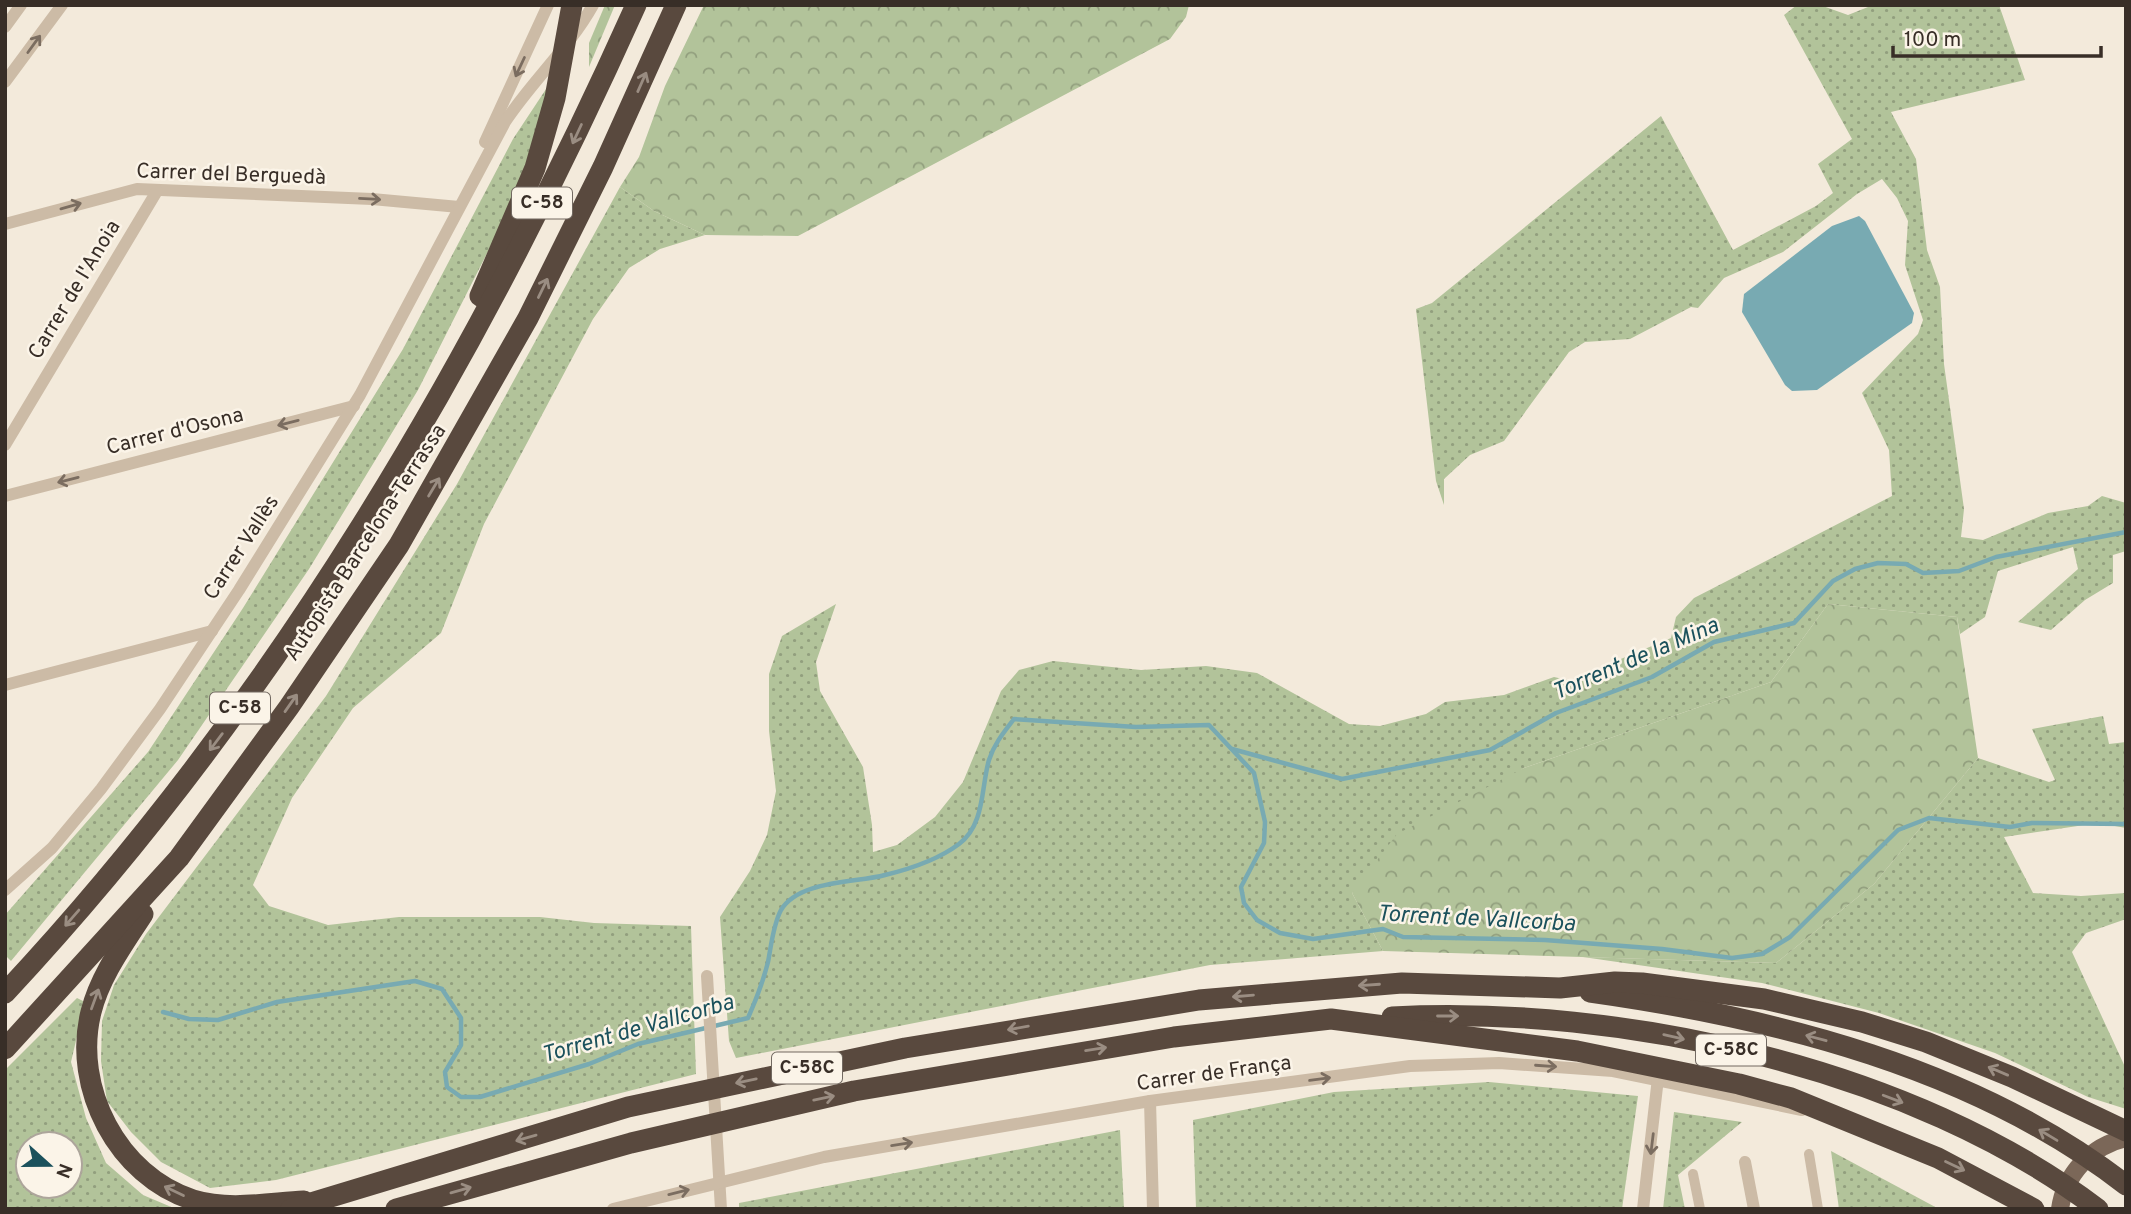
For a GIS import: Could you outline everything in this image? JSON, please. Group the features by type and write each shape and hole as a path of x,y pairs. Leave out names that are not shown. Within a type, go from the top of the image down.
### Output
{"highway":[{"path":"438,396 535,168 555,98 572,5"},
{"name":"Autopista Barcelona-Terrassa","path":"5,992 130,852 216,742 295,632 438,396 561,169 636,5"},
{"name":"Autopista Barcelona-Terrassa","path":"5,1049 179,858 289,707 399,545 468,429 528,318 603,167 676,5"},
{"path":"179,858 110,965 91,1012 86,1040 88,1070 101,1114 111,1135 146,1174 169,1189 194,1200 234,1206 313,1200"},
{"path":"1560,988 1615,982 1642,983 1764,999 1851,1019 1926,1042 1979,1063 2117,1137"},
{"name":"C-58C","path":"291,1209 313,1200 628,1107 879,1054 1025,1027 1199,1000 1402,983 1560,988 1728,1016 1853,1048 1974,1096 2035,1127 2126,1185"},
{"name":"C-58C","path":"396,1209 631,1143 855,1091 1174,1037 1331,1020 1487,1016 1560,1020 1656,1033 1840,1079 1946,1119 2017,1156 2098,1209"},
{"path":"1331,1020 1618,1058 1791,1098 1947,1163 2034,1209"}],"main road":[{"path":"2060,1209 2071,1177 2082,1162 2117,1137 2126,1138"}],"street":[{"path":"5,27 21,5"},
{"path":"5,82 62,5"},
{"name":"Carrer Vallès","path":"5,890 52,848 101,789 212,631 354,406 421,285 548,5"},
{"name":"Carrer Vallès","path":"461,201 524,93 566,44 593,5"},
{"name":"Carrer de l'Anoia","path":"5,446 157,191"},
{"name":"Carrer del Berguedà","path":"5,224 120,192 461,201"},
{"name":"Carrer d'Osona","path":"5,496 354,406"},
{"path":"5,685 212,631"},
{"path":"707,976 721,1209"},
{"name":"Carrer de França","path":"613,1209 824,1157 1150,1101 1410,1066 1499,1063 1614,1071 1658,1078 1787,1108 1824,1113"},
{"path":"1643,1209 1658,1078"},
{"path":"1150,1101 1153,1209"},
{"path":"1809,1154 1818,1209"},
{"path":"1745,1162 1755,1209"},
{"path":"1693,1174 1700,1209"}],"green space":[{"path":"605,5 615,5 589,67 589,43"},
{"path":"704,5 1189,5 1186,17 1170,39 798,236 705,235 654,211 620,187 639,157 665,86"},
{"path":"1797,5 1820,5 1848,15 1873,5 1999,5 2025,80 1891,112 1916,159 1927,250 1940,287 1944,364 1964,509 1961,537 1983,540 2048,513 2088,506 2102,496 2126,503 2126,551 2113,555 2113,583 2085,600 2051,630 2018,622 2078,569 2073,547 1998,571 1985,617 1960,634 1957,617 1828,604 1771,682 1524,768 1352,893 1383,951 1210,965 736,1058 729,1041 720,917 750,871 767,835 776,791 769,731 769,674 782,636 836,604 816,662 820,691 863,767 872,825 873,852 897,845 935,817 963,782 1001,691 1019,670 1053,661 1141,670 1206,666 1257,673 1349,724 1380,726 1426,714 1445,702 1504,695 1554,677 1576,682 1610,673 1616,661 1671,638 1676,617 1694,598 1892,496 1889,450 1862,393 1918,334 1923,320 1905,265 1908,221 1897,198 1882,179 1857,194 1783,252 1724,278 1698,308 1691,307 1630,339 1585,342 1569,352 1504,441 1470,455 1444,479 1444,505 1436,481 1416,309 1432,303 1661,116 1733,250 1816,206 1833,193 1818,164 1852,139 1784,15"},
{"path":"554,77 527,174 418,390 309,569 178,760 11,961 5,955 5,915 148,752 243,608 403,349 513,139"},
{"path":"620,187 654,211 705,235 660,249 629,268 593,319 484,524 441,633 353,708 292,798 253,885 269,906 328,925 399,917 540,917 594,923 691,926 696,1074 276,1180 210,1188 161,1162 131,1132 107,1101 101,1061 102,1021 114,985 146,934 326,696 457,484"},
{"path":"1828,604 1957,617 1978,758 1874,884 1776,963 1383,951 1352,893 1397,834 1524,768 1771,682"},
{"path":"2103,716 2109,744 2126,742 2126,828 2098,823 2004,837 2033,893 2081,896 2126,893 2126,919 2086,933 2072,952 2126,1069 2126,1109 2088,1097 1995,1053 1879,1013 1762,983 1583,957 1776,963 1874,884 1978,758 2049,782 2055,780 2032,729"},
{"path":"77,998 85,1002 71,1062 86,1118 106,1163 143,1195 176,1209 5,1209 5,1070"},
{"path":"1489,1082 1638,1096 1622,1209 1196,1209 1193,1120 1334,1092"},
{"path":"1674,1112 1742,1122 1678,1175 1685,1209 1663,1209"},
{"path":"1120,1130 1124,1209 739,1209 739,1203"},
{"path":"1831,1151 1939,1209 1839,1209"}],"water":[{"path":"1859,216 1865,221 1914,313 1912,323 1817,390 1792,391 1785,385 1742,312 1744,294 1832,226"}],"waterway":[{"name":"Torrent de la Mina","path":"1232,749 1342,779 1490,750 1556,713 1652,677 1714,642 1794,623 1833,581 1855,569 1878,563 1906,564 1923,573 1959,571 1996,557 2126,532"},
{"name":"Torrent de Vallcorba","path":"163,1012 189,1019 218,1020 277,1002 415,981 442,989 461,1018 461,1045 445,1072 447,1087 461,1097 480,1097 589,1064 638,1044 748,1018 764,977 778,916 789,900 829,884 873,878 914,867 959,844 974,827 978,816 991,754 1014,719 1136,727 1209,725 1254,773 1265,822 1264,843 1241,887 1244,903 1257,920 1280,933 1313,939 1383,929 1403,937 1545,940 1662,949 1732,958 1762,954 1790,937 1898,830 1929,818 2010,827 2032,823 2126,824"}]}
